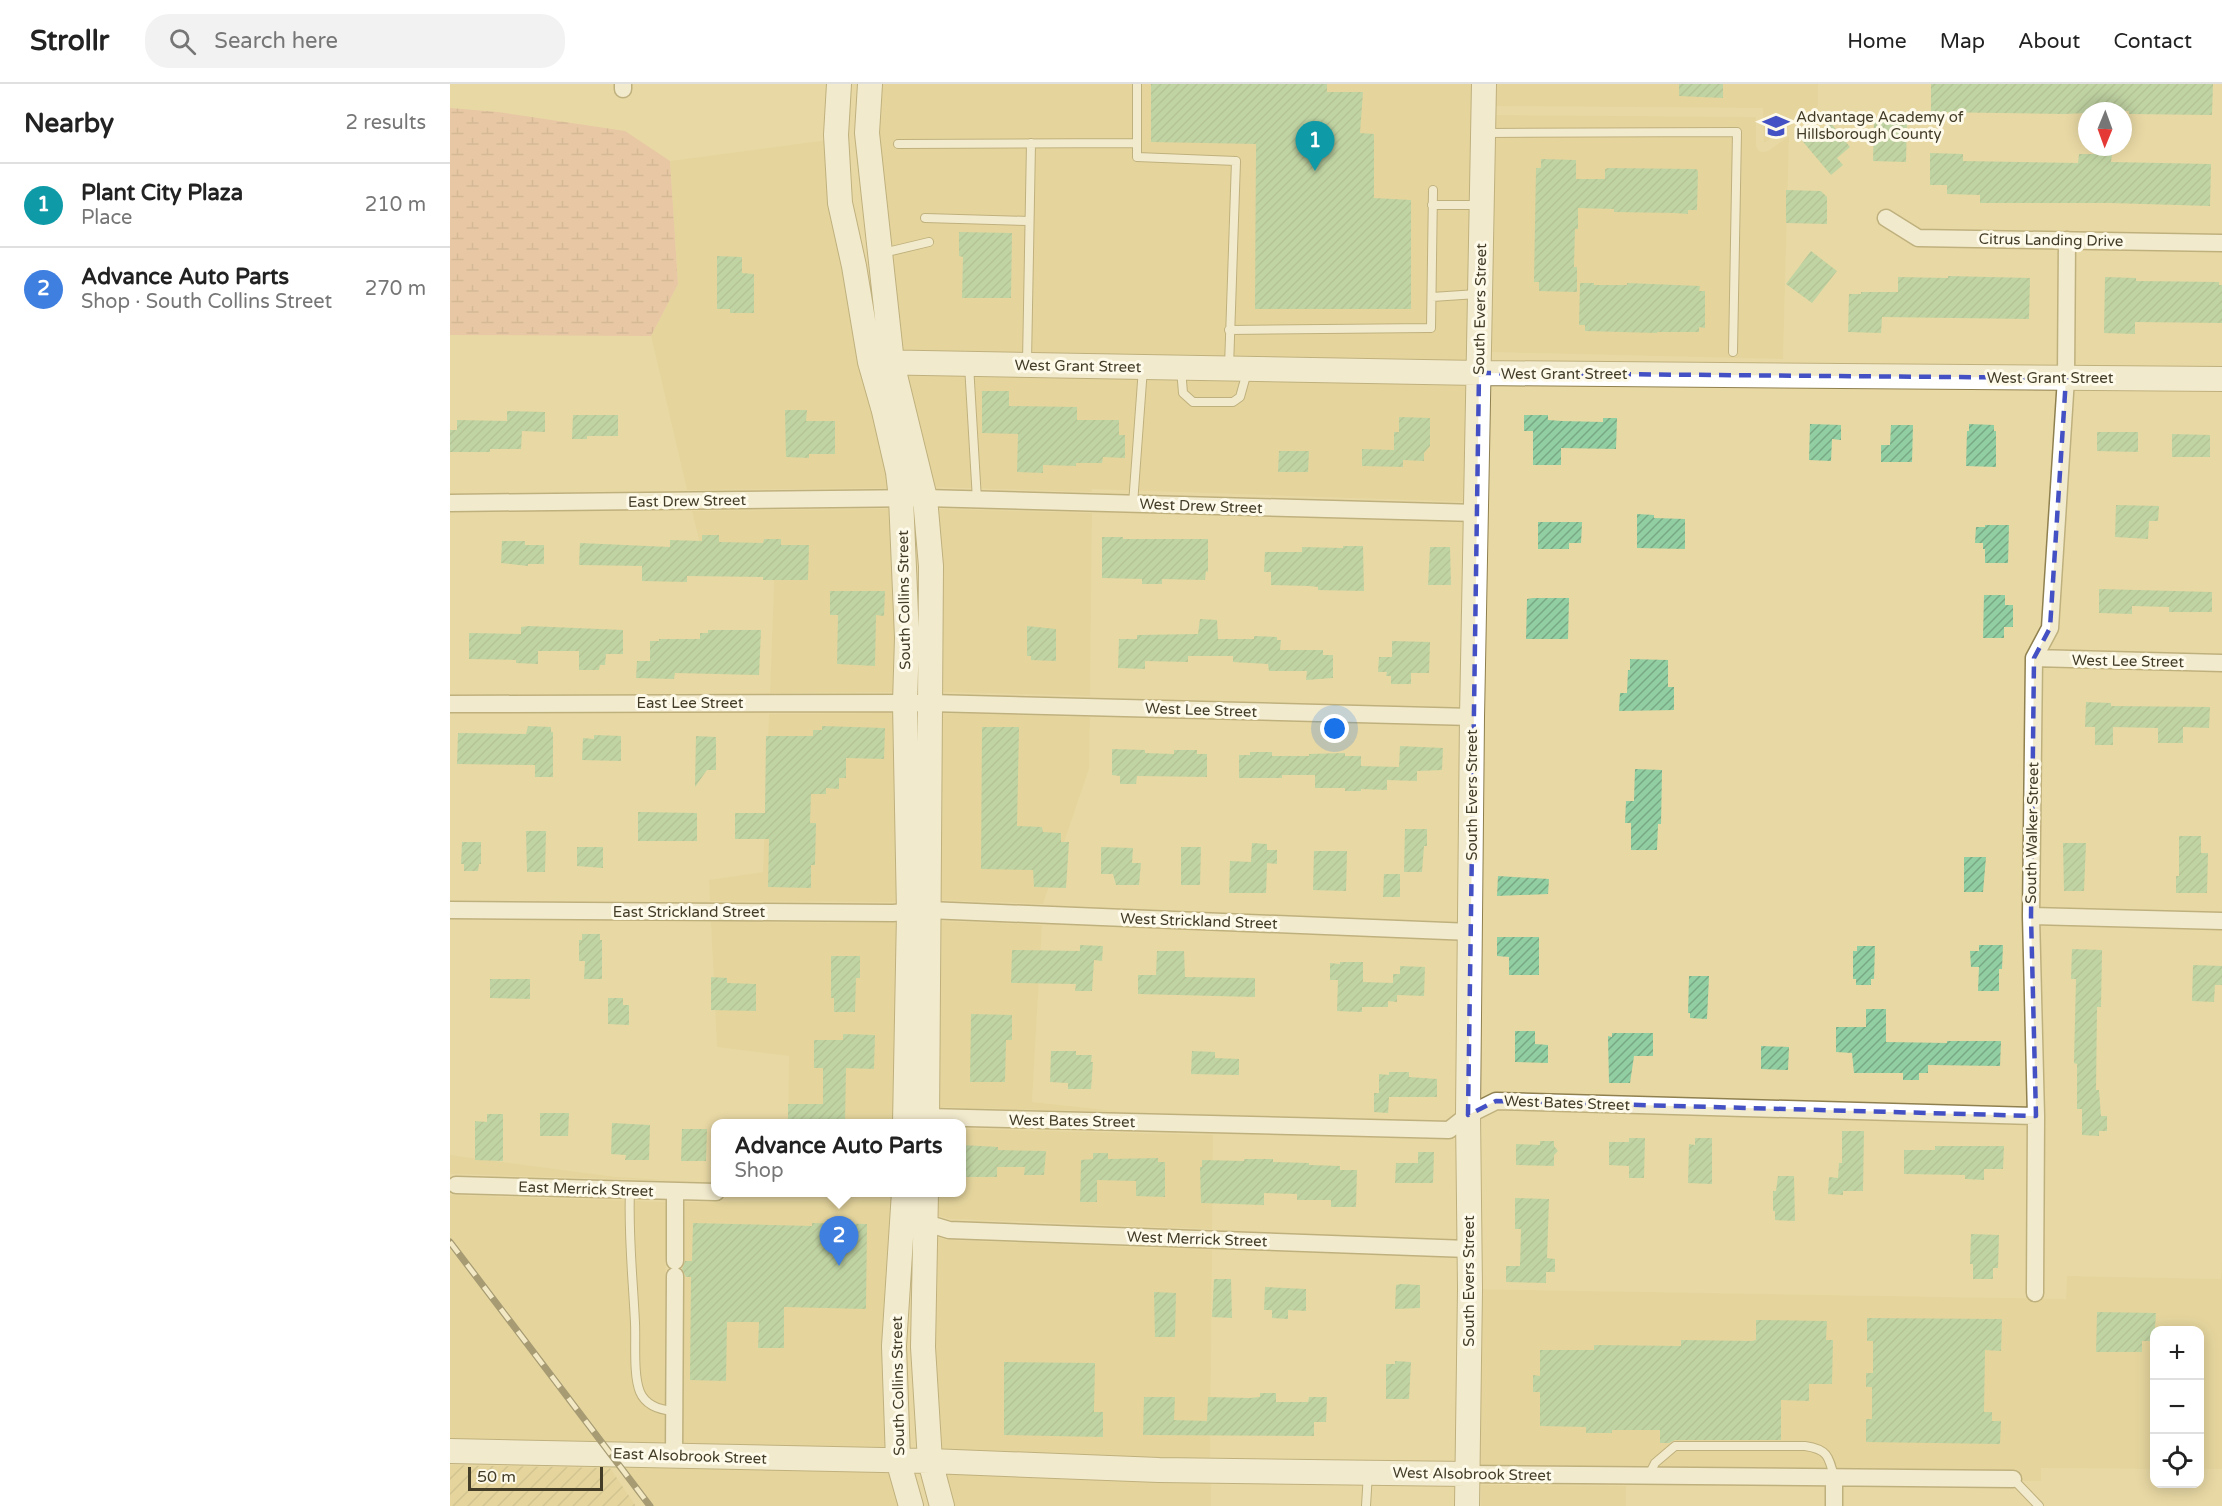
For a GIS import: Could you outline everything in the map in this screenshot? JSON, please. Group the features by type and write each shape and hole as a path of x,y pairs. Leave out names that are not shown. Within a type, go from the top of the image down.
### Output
{"street":[{"path":"839,84 836,135 840,203 865,272 882,343 881,362"},
{"name":"South Collins Street","path":"870,84 867,133 880,253 881,362 931,566 930,703 919,911 919,1119"},
{"name":"South Evers Street","path":"1467,1506 1472,717 1484,84"},
{"name":"Citrus Landing Drive","path":"1886,218 1918,238 2222,243"},
{"name":"South Walker Street","path":"2034,1293 2036,1116 2031,916 2034,658 2050,628 2066,378 2067,240"},
{"name":"West Grant Street","path":"881,362 1479,373 2222,379"},
{"name":"South Collins Street","path":"913,498 905,703 919,911"},
{"name":"West Drew Street","path":"913,498 1477,513"},
{"name":"East Drew Street","path":"450,503 913,498"},
{"name":"West Lee Street","path":"2034,658 2222,663"},
{"name":"West Lee Street","path":"930,703 1472,717"},
{"name":"East Lee Street","path":"450,704 930,703"},
{"name":"East Strickland Street","path":"450,910 919,911"},
{"name":"West Strickland Street","path":"919,911 1471,932"},
{"path":"2031,916 2222,921"},
{"name":"West Bates Street","path":"966,1122 1449,1130 1468,1115 1496,1101 2036,1116"},
{"name":"East Merrick Street","path":"456,1185 711,1191"},
{"path":"674,1456 675,1192"},
{"name":"South Collins Street","path":"904,1197 894,1346 898,1460 911,1506"},
{"name":"South Collins Street","path":"926,1197 923,1347 930,1461 942,1506"},
{"name":"West Merrick Street","path":"926,1223 949,1230 1468,1249"},
{"path":"897,1306 907,1372 909,1419 916,1449 930,1461"},
{"name":"East Alsobrook Street","path":"450,1451 930,1461"},
{"path":"898,1460 930,1506"},
{"name":"West Alsobrook Street","path":"930,1461 1159,1470 2013,1479"},
{"path":"1834,1477 1834,1506"}],"lane":[{"path":"1137,84 1137,157 1236,161 1229,330 1238,369 1240,397 1233,402 1192,402 1183,393 1181,368"},
{"path":"1483,133 1737,132 1733,352"},
{"path":"1027,365 1031,143"},
{"path":"898,144 1136,143"},
{"path":"1229,330 1431,328 1433,190"},
{"path":"1432,205 1482,206"},
{"path":"925,218 1029,221"},
{"path":"880,253 929,242"},
{"path":"1432,297 1480,293"},
{"path":"969,364 977,500"},
{"path":"1133,504 1143,367"},
{"path":"630,1190 628,1229 640,1392 659,1410 674,1411"},
{"path":"1649,1475 1655,1463 1675,1446 1805,1446 1820,1448 1830,1459 1834,1477"},
{"path":"1366,1506 1368,1473"},
{"path":"2013,1479 2039,1506"}],"highlighted area":[{"path":"1479,373 2066,378 2050,628 2034,658 2031,916 2036,1116 1496,1101 1468,1115"}],"shaded area":[{"path":"879,84 1474,84 1470,362 901,352 877,133"},
{"name":"Advantage Academy of Hillsborough County","path":"1484,84 1818,84 1818,106 1764,143 1763,108 1483,106"},
{"path":"1492,115 1756,117 1756,146 1759,151 1763,152 1789,136 1783,359 1489,352"},
{"path":"827,140 831,206 860,372 863,372 891,488 687,490 651,336 678,284 670,161"},
{"path":"905,373 1470,383 1468,502 1092,489 1092,492 932,487"},
{"path":"892,509 898,637 896,692 770,693 775,557 703,556 692,511"},
{"path":"935,509 1092,513 1090,696 939,692"},
{"path":"896,713 900,902 710,901 709,880 763,872 769,714"},
{"path":"939,713 1090,717 1089,769 1043,904 938,900"},
{"path":"937,921 1042,925 1032,1102 1124,1112 936,1107"},
{"path":"711,922 899,923 895,1119 788,1119 789,1056 717,1047"},
{"path":"966,1129 1213,1135 1212,1229 950,1219 936,1215 936,1197 966,1197"},
{"path":"450,1155 616,1177 683,1181 450,1174"},
{"path":"450,1195 666,1202 665,1445 450,1441"},
{"path":"894,1200 888,1450 683,1445 685,1202"},
{"path":"935,1237 948,1240 1212,1250 1210,1460 939,1451 932,1347"},
{"path":"2222,1261 2222,1469 2204,1469 2204,1326 2150,1326 2150,1469 2041,1468 2041,1481 1467,1474 1470,1289 2066,1299 2067,1276 2221,1279"},
{"path":"450,1465 610,1468 636,1506 450,1506"},
{"path":"618,1465 891,1471 901,1506 646,1506"},
{"path":"943,1472 1211,1481 1211,1506 951,1506"},
{"path":"1481,1485 1626,1486 1626,1506 1481,1506"}],"green space":[{"path":"450,108 498,112 625,131 670,161 678,284 651,336 450,335"}],"building":[{"path":"1151,84 1327,84 1327,92 1363,92 1360,133 1374,134 1374,198 1411,200 1411,309 1255,309 1256,144 1151,142"},
{"path":"1679,84 1723,84 1723,98 1679,96"},
{"path":"1931,84 2213,84 2212,115 2132,114 2132,102 2078,102 2078,113 1931,112"},
{"path":"1874,120 1907,121 1906,162 1873,161"},
{"path":"1830,122 1850,147 1837,158 1843,165 1831,175 1799,137 1813,125 1819,132"},
{"path":"1930,153 1963,154 1963,161 2078,163 2079,156 2112,156 2111,162 2211,164 2210,206 1980,203 1980,195 1947,194 1947,185 1930,185"},
{"path":"1541,159 1576,160 1576,179 1605,179 1605,169 1608,168 1696,169 1698,171 1697,210 1688,210 1688,214 1614,212 1614,209 1578,208 1574,267 1577,267 1577,292 1539,291 1539,282 1534,282 1536,168 1541,168"},
{"path":"1786,190 1821,191 1827,197 1827,224 1786,223"},
{"path":"959,232 1012,233 1011,298 962,298 963,257 959,256"},
{"path":"1811,251 1837,271 1812,303 1786,284"},
{"path":"717,256 742,257 742,273 754,274 754,313 730,313 730,309 717,309"},
{"path":"1948,276 2030,278 2029,319 1882,317 1881,333 1848,332 1849,294 1898,292 1898,277 1948,278"},
{"path":"2105,277 2136,278 2136,281 2219,282 2219,285 2222,285 2222,323 2135,322 2135,334 2104,333"},
{"path":"1580,283 1700,286 1699,291 1705,291 1705,328 1699,327 1699,332 1585,331 1585,325 1579,325"},
{"path":"982,391 1009,391 1009,406 1077,407 1077,420 1119,420 1119,435 1125,435 1125,458 1103,457 1102,463 1076,463 1076,466 1043,465 1043,473 1017,472 1018,434 982,433"},
{"path":"785,410 807,410 806,421 835,421 835,454 809,454 809,458 786,457"},
{"path":"507,411 545,412 545,432 522,431 521,449 450,452 450,430 457,430 457,420 507,421"},
{"path":"573,415 618,415 618,436 587,436 587,439 572,439"},
{"path":"1524,415 1548,415 1548,420 1562,421 1603,422 1603,418 1617,418 1616,449 1561,448 1561,465 1533,465 1533,431 1524,431"},
{"path":"1399,417 1430,418 1430,446 1424,453 1424,461 1403,460 1403,467 1362,466 1362,449 1394,450 1394,432 1399,432"},
{"path":"1810,424 1841,425 1841,440 1832,439 1831,461 1809,460"},
{"path":"1969,424 1994,425 1996,467 1966,466"},
{"path":"1891,425 1913,425 1912,462 1881,462 1881,445 1890,445"},
{"path":"2097,432 2138,432 2138,452 2097,451"},
{"path":"2172,434 2210,435 2210,457 2172,457"},
{"path":"1279,451 1309,451 1308,472 1278,472"},
{"path":"2116,505 2159,506 2158,521 2149,521 2148,539 2115,537"},
{"path":"1637,514 1654,515 1654,518 1685,519 1685,549 1637,548"},
{"path":"1538,522 1582,522 1581,543 1569,543 1569,549 1538,549"},
{"path":"1985,525 2009,525 2008,563 1985,563 1983,543 1975,543 1976,527 1985,527"},
{"path":"702,535 719,535 719,542 763,543 764,539 781,539 781,545 809,545 808,580 687,576 687,582 642,581 642,566 579,565 580,543 670,547 670,540 702,541"},
{"path":"1102,537 1208,539 1208,572 1206,571 1205,580 1162,579 1162,584 1142,584 1142,579 1102,578"},
{"path":"502,541 525,541 525,545 544,545 544,564 528,564 528,566 501,563"},
{"path":"1343,546 1363,546 1364,591 1318,590 1318,587 1309,586 1271,585 1271,572 1264,572 1265,552 1302,552 1302,547 1343,548"},
{"path":"1430,547 1450,547 1451,585 1428,585"},
{"path":"2099,589 2212,592 2212,612 2169,612 2169,607 2132,606 2132,614 2099,613"},
{"path":"830,591 885,591 884,616 876,615 875,666 837,664 838,615 830,615"},
{"path":"1984,595 2005,595 2005,605 2013,605 2013,627 2004,627 2004,638 1983,638"},
{"path":"1569,598 1568,639 1526,639 1527,599"},
{"path":"1200,619 1217,620 1218,639 1277,637 1277,640 1281,640 1280,650 1323,650 1323,655 1333,655 1333,678 1306,680 1307,671 1269,671 1268,664 1233,662 1233,656 1188,656 1188,662 1145,661 1145,669 1118,668 1119,639 1137,639 1137,635 1198,634"},
{"path":"1027,626 1056,629 1056,661 1031,660 1031,656 1027,656"},
{"path":"521,627 623,630 623,654 606,654 605,665 600,665 599,670 579,670 579,651 538,651 538,664 516,663 516,660 469,659 469,633 521,634"},
{"path":"708,630 761,630 759,675 675,673 674,679 636,678 637,661 650,661 650,641 700,639 700,633 708,633"},
{"path":"1392,641 1430,642 1429,673 1411,673 1411,684 1391,684 1391,676 1386,676 1387,672 1378,672 1379,657 1392,657"},
{"path":"1630,659 1668,660 1668,687 1674,687 1674,710 1619,711 1620,693 1627,693"},
{"path":"2086,702 2111,703 2111,706 2210,707 2209,728 2183,727 2183,743 2158,743 2158,728 2113,727 2113,745 2095,745 2095,727 2085,727"},
{"path":"528,726 551,727 553,777 535,777 535,765 457,764 458,733 526,734"},
{"path":"822,726 885,728 884,759 846,758 846,778 839,778 839,789 826,788 826,794 811,794 810,823 816,823 815,865 811,865 811,888 768,887 769,839 735,839 735,813 765,813 766,736 813,736 813,730 822,730"},
{"path":"982,727 1019,727 1017,826 1042,827 1043,832 1061,833 1061,842 1069,842 1066,888 1034,887 1033,870 981,869"},
{"path":"594,735 621,736 621,761 582,760 583,738 594,739"},
{"path":"696,736 716,737 716,770 707,770 695,787"},
{"path":"1400,746 1443,748 1442,770 1417,771 1417,781 1387,780 1387,790 1345,791 1345,788 1315,788 1315,775 1239,778 1239,755 1250,755 1250,752 1272,752 1272,756 1345,753 1345,756 1361,756 1361,766 1399,767"},
{"path":"1112,749 1174,754 1174,750 1197,750 1197,754 1207,754 1207,777 1137,776 1136,784 1120,784 1120,776 1112,775"},
{"path":"1635,769 1662,770 1661,824 1658,824 1657,850 1631,850 1631,823 1625,823 1626,801 1634,801"},
{"path":"638,812 697,813 697,841 638,841"},
{"path":"1405,829 1427,829 1427,846 1424,846 1422,872 1404,872"},
{"path":"526,831 546,831 545,872 527,872"},
{"path":"2179,836 2201,836 2201,853 2208,853 2207,893 2176,893 2176,876 2179,876"},
{"path":"462,842 481,842 481,864 479,864 478,871 464,871 464,864 461,864"},
{"path":"1252,843 1267,844 1267,850 1277,850 1277,864 1267,863 1266,893 1229,893 1230,861 1251,862"},
{"path":"2063,843 2086,843 2084,891 2064,891"},
{"path":"577,847 603,847 603,868 577,866"},
{"path":"1101,847 1133,848 1132,863 1141,863 1139,885 1116,885 1113,874 1101,874"},
{"path":"1181,847 1201,847 1200,885 1181,885"},
{"path":"1314,851 1347,851 1346,891 1313,890"},
{"path":"1964,857 1986,857 1983,892 1964,892"},
{"path":"1384,874 1400,874 1400,897 1383,897"},
{"path":"1498,876 1549,879 1548,894 1497,896"},
{"path":"582,934 600,934 602,979 584,979 585,961 579,961 579,940 582,940"},
{"path":"1497,937 1539,937 1539,975 1509,975 1509,957 1497,956"},
{"path":"1080,945 1103,946 1102,961 1094,960 1092,991 1075,991 1076,984 1011,983 1012,950 1080,951"},
{"path":"1979,945 2003,945 2002,969 1999,969 1999,991 1978,991 1979,967 1971,967 1970,951 1979,951"},
{"path":"1857,946 1875,946 1874,979 1871,979 1871,985 1856,985 1856,979 1853,979 1853,951 1857,951"},
{"path":"2072,949 2102,950 2101,1007 2097,1007 2096,1090 2099,1090 2101,1116 2107,1116 2107,1131 2099,1131 2099,1136 2082,1135 2082,1109 2077,1109 2077,1064 2074,1063 2076,979 2071,979"},
{"path":"1157,951 1184,951 1185,977 1255,978 1255,997 1138,994 1138,975 1156,975"},
{"path":"831,956 860,956 860,978 856,978 855,1012 834,1012 834,998 831,998"},
{"path":"1340,962 1363,962 1363,982 1393,983 1393,974 1400,974 1400,966 1425,967 1424,996 1397,995 1397,1002 1388,1001 1388,1007 1362,1007 1362,1012 1337,1011 1338,980 1330,980 1330,963 1340,964"},
{"path":"2193,965 2222,966 2222,985 2215,985 2214,1002 2192,1001"},
{"path":"1689,976 1709,976 1707,1019 1690,1018 1690,1013 1688,1013"},
{"path":"711,977 727,978 727,983 756,984 756,1011 711,1010"},
{"path":"490,979 530,979 530,999 490,998"},
{"path":"608,998 623,998 623,1005 629,1005 629,1025 608,1024"},
{"path":"1866,1009 1886,1009 1886,1042 2001,1041 2000,1066 1928,1065 1928,1073 1919,1073 1919,1080 1903,1080 1903,1073 1854,1073 1852,1053 1836,1052 1836,1027 1866,1027"},
{"path":"971,1014 1012,1015 1012,1040 1006,1040 1005,1082 970,1082"},
{"path":"1515,1031 1535,1031 1535,1044 1548,1045 1548,1063 1515,1062"},
{"path":"1612,1033 1653,1033 1653,1056 1634,1056 1630,1083 1609,1083 1608,1036 1612,1037"},
{"path":"843,1034 875,1035 874,1069 846,1068 845,1119 788,1119 788,1104 823,1104 823,1068 814,1068 814,1040 843,1040"},
{"path":"1761,1046 1789,1047 1788,1070 1761,1069"},
{"path":"1051,1051 1076,1051 1076,1055 1092,1055 1091,1089 1068,1089 1068,1083 1050,1082"},
{"path":"1192,1051 1215,1052 1215,1058 1239,1059 1239,1075 1191,1074"},
{"path":"1389,1072 1409,1072 1409,1077 1437,1079 1437,1097 1389,1097 1388,1113 1374,1112 1374,1093 1379,1093 1379,1074 1389,1075"},
{"path":"540,1113 569,1113 568,1136 540,1136"},
{"path":"487,1114 503,1114 503,1161 475,1160 475,1121 487,1122"},
{"path":"612,1123 650,1125 649,1160 625,1160 626,1155 611,1154"},
{"path":"682,1129 707,1129 706,1161 681,1161"},
{"path":"1842,1131 1864,1131 1863,1191 1843,1191 1843,1195 1828,1194 1829,1177 1838,1178 1839,1163 1842,1163"},
{"path":"1629,1138 1645,1138 1644,1178 1629,1178 1629,1166 1609,1165 1609,1142 1629,1142"},
{"path":"1695,1138 1712,1138 1712,1184 1688,1183 1689,1144 1695,1145"},
{"path":"1540,1141 1554,1141 1554,1146 1558,1151 1554,1155 1554,1166 1516,1165 1516,1144 1540,1145"},
{"path":"966,1145 998,1147 998,1150 1046,1151 1044,1175 1024,1175 1025,1167 997,1167 997,1177 966,1177"},
{"path":"1935,1146 2004,1146 2003,1169 1984,1169 1984,1180 1965,1179 1965,1175 1904,1174 1904,1150 1935,1150"},
{"path":"1418,1152 1434,1152 1433,1183 1395,1183 1396,1163 1418,1163"},
{"path":"1093,1153 1108,1153 1108,1159 1158,1158 1158,1162 1165,1162 1165,1197 1136,1196 1136,1181 1097,1180 1097,1202 1080,1202 1081,1160 1093,1159"},
{"path":"1244,1159 1273,1159 1273,1162 1309,1163 1309,1165 1340,1166 1340,1170 1357,1170 1356,1207 1331,1207 1331,1200 1297,1200 1297,1194 1264,1193 1264,1205 1201,1203 1200,1167 1202,1167 1202,1160 1244,1161"},
{"path":"1778,1176 1794,1176 1795,1221 1775,1220 1773,1191 1776,1191"},
{"path":"1515,1198 1549,1199 1547,1258 1555,1259 1555,1272 1546,1272 1546,1283 1506,1282 1506,1266 1520,1266 1521,1229 1515,1229"},
{"path":"693,1223 812,1226 812,1223 867,1224 866,1309 784,1307 784,1348 758,1348 759,1322 727,1322 726,1381 690,1380 691,1277 686,1277 682,1269 685,1261 692,1261"},
{"path":"1971,1234 1999,1235 1998,1268 1993,1268 1993,1279 1973,1279 1973,1264 1970,1264"},
{"path":"1214,1279 1231,1279 1232,1318 1212,1317"},
{"path":"1396,1285 1420,1285 1420,1308 1395,1309"},
{"path":"1265,1287 1306,1289 1306,1311 1288,1310 1288,1319 1272,1318 1272,1310 1264,1310"},
{"path":"1154,1292 1176,1293 1175,1337 1155,1337"},
{"path":"2097,1312 2156,1313 2155,1326 2150,1326 2150,1341 2142,1341 2142,1352 2096,1352"},
{"path":"1867,1318 2002,1319 2001,1351 1985,1350 1984,1412 1992,1412 1992,1421 2001,1421 2000,1444 1866,1442 1866,1419 1872,1419 1872,1387 1866,1387 1866,1373 1873,1373 1873,1341 1867,1341"},
{"path":"1756,1320 1827,1321 1826,1340 1833,1340 1832,1384 1809,1384 1809,1401 1781,1400 1781,1440 1675,1440 1660,1443 1660,1430 1612,1430 1612,1433 1586,1433 1586,1427 1540,1426 1540,1392 1533,1392 1533,1375 1540,1376 1540,1350 1594,1350 1594,1345 1681,1346 1681,1340 1752,1341 1756,1340"},
{"path":"1395,1361 1411,1362 1409,1399 1386,1399 1386,1364 1395,1364"},
{"path":"1004,1362 1095,1363 1094,1412 1103,1412 1103,1437 1004,1435"},
{"path":"1260,1393 1276,1393 1276,1402 1308,1402 1309,1397 1327,1397 1326,1422 1314,1422 1314,1436 1143,1435 1144,1397 1175,1397 1174,1420 1207,1421 1208,1397 1250,1398 1260,1397"}],"railway":[{"path":"450,1242 650,1506"}],"place":[{"name":"Advantage Academy of Hillsborough County","path":"1776,126"},
{"name":"Plant City Plaza","path":"1315,171"},
{"name":"Advance Auto Parts","path":"839,1266"}]}
